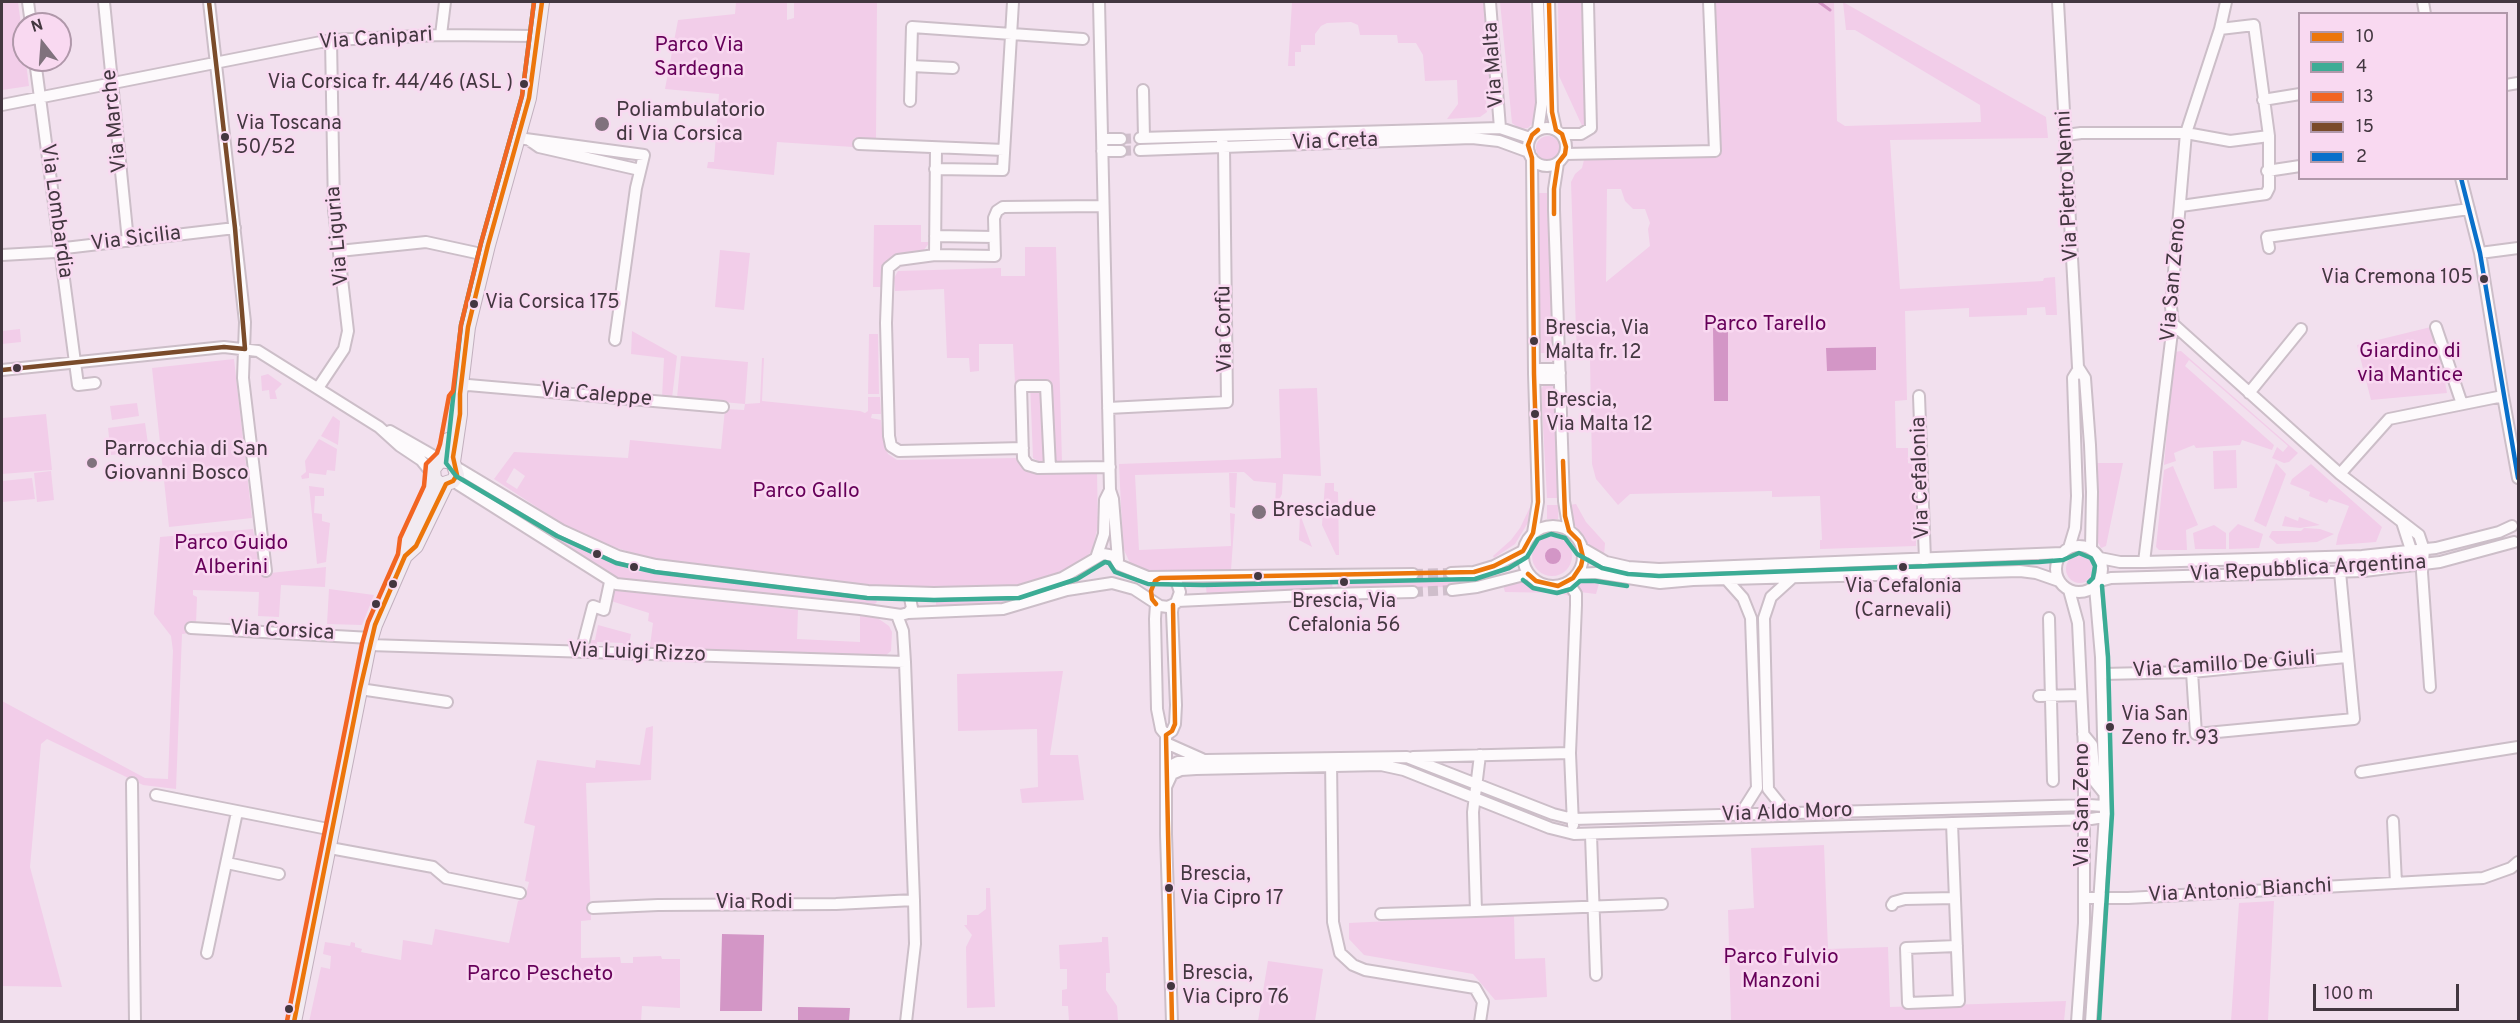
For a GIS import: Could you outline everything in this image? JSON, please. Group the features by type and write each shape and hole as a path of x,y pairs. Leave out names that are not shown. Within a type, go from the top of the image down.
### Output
{"main road":[{"path":"450,463 461,404 468,327 486,255 524,139 542,2"},
{"path":"294,1022 370,642 405,556 407,540 441,480 457,475 450,463 448,439 456,398 463,384"},
{"path":"441,480 434,467 450,463"}],"street":[{"name":"Via Marche","path":"104,2 128,241"},
{"path":"209,2 245,329 243,378 266,571"},
{"path":"441,35 445,2"},
{"path":"935,170 1004,170 1013,2"},
{"path":"1099,2 1110,490 1113,499 1118,562 1118,576 1112,584"},
{"name":"Via Malta","path":"1490,2 1500,128"},
{"path":"1533,533 1538,502 1530,155 1542,112 1539,2"},
{"path":"1549,2 1552,112 1566,147 1554,189 1564,501 1569,531 1551,526 1533,533 1526,541 1523,551 1524,567 1536,581 1558,586 1568,582 1577,574 1583,557 1582,548"},
{"path":"1534,134 1550,128 1559,132 1581,134 1591,128 1588,2"},
{"path":"1530,155 1541,165 1552,165 1561,158 1715,151 1709,2"},
{"name":"Via Pietro Nenni","path":"2058,2 2079,370 2073,378 2077,496 2075,528 2065,551"},
{"name":"Via San Zeno","path":"2144,562 2173,324 2171,307 2186,133 2220,29 2226,2"},
{"path":"2181,206 2266,194 2269,189 2267,171 2269,136 2254,25 2220,29"},
{"path":"909,101 912,27 1083,39"},
{"name":"Via Canipari","path":"2,105 331,40 441,35 538,36"},
{"name":"Via Liguria","path":"318,388 344,348 348,331 334,210 331,40"},
{"path":"911,66 952,68"},
{"name":"Via Lombardia","path":"37,72 78,385 95,383"},
{"name":"Via Creta","path":"1143,90 1142,138 1222,142"},
{"path":"2264,100 2298,94"},
{"name":"Via Creta","path":"1140,150 1222,142 1500,128 1534,134"},
{"path":"2066,135 2186,133 2230,141 2269,136"},
{"path":"524,139 536,138 644,155 615,340"},
{"name":"Via Creta","path":"1307,139 1472,138 1499,141 1530,155"},
{"path":"1102,139 1121,139"},
{"name":"Via Corfù","path":"1108,408 1227,402 1222,142"},
{"path":"860,144 1004,150"},
{"path":"934,255 936,148"},
{"path":"1102,151 1121,151"},
{"path":"2267,171 2298,166"},
{"path":"2462,180 2480,253 2518,478"},
{"path":"1023,448 895,450 891,446 886,323 888,268 898,260 934,255 995,256 994,218 997,211 1003,207 1102,206"},
{"path":"2269,248 2267,237 2469,209"},
{"name":"Via Sicilia","path":"2,255 235,228"},
{"path":"935,236 994,237"},
{"path":"339,251 426,242 486,255"},
{"path":"2480,253 2518,248"},
{"path":"2173,324 2340,474 2419,535 2424,550 2422,566 2430,687"},
{"path":"2436,327 2462,404"},
{"path":"2249,393 2301,329"},
{"path":"2,370 224,347 258,351 379,427 400,446 421,460 441,480 610,582 635,588 902,614 1003,609 1098,584 1112,584 1134,589 1164,607 1175,603 1312,594 1413,592"},
{"name":"Via Pietro Nenni","path":"2079,370 2085,378 2090,445 2091,548"},
{"path":"1534,374 1541,379 1555,379 1560,373"},
{"name":"Via Caleppe","path":"463,384 723,407"},
{"path":"1050,468 1047,386 1021,386 1023,458 1028,465 1038,468 1050,468 1110,466"},
{"name":"Via Cefalonia","path":"1919,396 1925,560"},
{"path":"2340,474 2389,419 2503,396"},
{"path":"379,427 389,430 450,463 561,530 618,556 656,566 901,592 1019,591 1062,578 1094,559 1107,555 1114,556 1118,562 1138,575 1160,578 1413,574"},
{"path":"420,447 435,447 448,439"},
{"path":"1098,584 1090,573 1104,534 1105,500 1110,490"},
{"path":"2402,522 2415,562 2422,566"},
{"name":"Via Repubblica Argentina","path":"2100,558 2120,562 2144,562 2362,556 2411,552 2499,531 2515,523"},
{"name":"Via Repubblica Argentina","path":"2097,584 2111,578 2340,572 2422,566 2516,544 2510,531 2515,523"},
{"name":"Via Cefalonia","path":"1569,531 1575,535 1582,548 1606,562 1628,567 1659,569 1925,560 2065,551 2080,545 2091,548"},
{"path":"1577,574 1596,573 1660,583 2020,571 2036,573 2059,581 2068,590 2082,592 2097,584 2103,573 2100,558 2091,548"},
{"path":"1451,573 1474,572 1494,566 1523,551"},
{"path":"2059,581 2056,567 2065,551"},
{"path":"2192,672 2196,734 2354,719 2346,657 2340,572"},
{"path":"1452,590 1477,587 1528,574"},
{"path":"1160,578 1152,587 1151,595 1155,602 1157,709 1161,729 1166,739 1172,1022"},
{"path":"1166,739 1172,731 1176,705 1172,612 1180,587 1172,578"},
{"path":"1762,820 1764,618 1771,597 1792,578"},
{"path":"1726,579 1743,598 1751,618 1763,788 1788,814"},
{"path":"581,652 593,606 604,610 610,582"},
{"path":"1568,582 1576,594 1570,753 1574,834"},
{"name":"Via San Zeno","path":"2091,1022 2101,899 2104,811 2102,674 2097,584"},
{"name":"Via San Zeno","path":"2068,590 2078,623 2085,805 2084,898 2077,1022"},
{"path":"901,592 911,601 902,614 915,900 915,944 906,1022"},
{"path":"901,592 893,595 890,605 902,614"},
{"path":"2049,618 2053,781"},
{"name":"Via Corsica","path":"191,628 370,642"},
{"name":"Via Luigi Rizzo","path":"370,642 581,652 905,662"},
{"name":"Via Camillo De Giuli","path":"2102,674 2192,672 2346,657"},
{"path":"360,688 447,702"},
{"path":"2039,696 2081,695"},
{"path":"2083,734 2092,745 2095,782 2103,792"},
{"name":"Via Aldo Moro","path":"1166,739 1206,760"},
{"path":"2361,772 2518,747"},
{"name":"Via Aldo Moro","path":"1166,787 1172,774 1181,770 1407,757 1570,753"},
{"path":"1476,911 1473,798 1480,755"},
{"name":"Via Aldo Moro","path":"1407,757 1553,814 1573,819 1740,815 1762,820 1952,823 2084,819 2104,811"},
{"name":"Via Aldo Moro","path":"1166,768 1178,762 1206,760 1381,765 1404,770 1550,828 1574,834 1591,835 1710,831 1788,814 2085,805 2104,811"},
{"path":"1331,763 1333,922 1340,953 1353,965 1365,970 1475,988 1483,1002 1480,1022"},
{"path":"132,783 135,1022"},
{"path":"1740,815 1763,788"},
{"path":"156,795 333,830"},
{"path":"207,953 237,812"},
{"path":"2393,820 2396,883"},
{"path":"1952,823 1957,946 1959,1000 1908,1002 1906,948 1957,946"},
{"path":"1591,835 1596,975"},
{"path":"330,848 433,867 446,878 520,893"},
{"name":"Via Antonio Bianchi","path":"2084,898 2101,899 2483,878 2511,868 2518,862"},
{"path":"227,863 279,874"},
{"path":"1892,905 1894,902 1905,899 1955,898"},
{"name":"Via Rodi","path":"593,908 658,905 836,904 915,900"},
{"path":"1381,914 1662,904"}],"green space":[{"path":"2,2 18,2 19,12 12,12 12,72 27,72 29,86 2,90"},
{"name":"Parco Via Sardegna","path":"736,2 787,2 787,20 794,18 794,2 877,2 876,138 854,138 853,147 777,142 774,175 707,168 708,162 714,162 719,94 665,89 678,20 735,14"},
{"path":"1292,2 1484,2 1493,98 1486,99 1487,112 1480,117 1447,119 1458,104 1457,80 1425,81 1423,55 1416,43 1398,43 1397,35 1360,35 1358,25 1351,22 1327,23 1321,26 1315,34 1315,45 1301,45 1301,52 1295,52 1295,66 1288,66"},
{"path":"1500,2 1530,2 1536,105 1533,123 1528,128 1520,129 1512,123"},
{"path":"1558,2 1593,2 1597,120 1593,126 1584,130 1559,76"},
{"name":"Parco Tarello","path":"1713,2 1834,2 1837,121 1845,126 1981,122 1980,105 1855,30 1846,30 1843,2 2046,117 2048,138 1890,140 1900,289 2043,281 2044,278 2055,277 2057,315 2046,315 2045,307 2027,308 2027,315 1969,317 1969,308 1905,311 1907,400 1895,401 1896,448 1908,448 1908,463 1916,465 1916,546 1820,549 1820,540 1822,540 1820,496 1772,497 1772,491 1630,494 1618,505 1596,479 1592,464 1590,360 1577,360 1571,182 1582,168 1585,156 1717,154","holes":["1607,189 1621,189 1625,201 1633,209 1645,209 1650,223 1648,229 1650,246 1606,282"]},
{"path":"1548,136 1557,139 1560,148 1557,157 1548,160 1539,157 1536,148 1539,139"},
{"path":"1535,193 1548,193 1554,353 1540,353"},
{"path":"874,225 921,225 921,242 930,242 923,251 889,259 885,266 882,287 873,287"},
{"path":"1025,247 1056,247 1062,462 1040,462 1033,458 1030,383 1015,383 1013,344 979,344 979,371 970,372 969,358 947,358 944,289 895,291 894,278 898,271 1001,268 1001,276 1025,276"},
{"path":"720,250 750,253 744,310 715,307"},
{"name":"Giardino di via Mantice","path":"2435,326 2447,393 2371,400 2357,345"},
{"path":"20,329 21,342 2,344 2,331"},
{"path":"632,331 677,356 672,398 662,397 664,358 631,354"},
{"path":"869,334 878,334 879,394 868,394"},
{"path":"2181,351 2298,453 2289,462 2284,463 2272,458 2277,447 2283,452 2288,446 2189,360 2185,366 2274,445 2272,450 2242,440 2240,445 2196,448 2194,445 2174,453 2176,461 2164,465 2174,352"},
{"path":"681,356 748,362 745,404 677,398"},
{"name":"Parco Gallo","path":"762,358 764,358 762,401 865,413 868,411 868,397 880,397 881,414 872,414 871,418 881,420 884,444 888,454 897,460 1017,458 1028,470 1097,472 1098,526 1092,551 1053,578 1020,587 934,590 875,586 657,561 596,541 567,527 494,479 514,452 628,458 630,440 721,449 725,409 744,410 745,404 760,403","holes":["514,468 525,476 517,489 506,482"]},
{"path":"234,359 252,518 169,527 152,368"},
{"path":"268,374 282,384 275,391 277,399 270,399 269,390 262,391 261,376"},
{"path":"1550,384 1555,388 1558,498 1547,498 1541,389 1544,385"},
{"path":"1317,388 1321,476 1283,474 1282,494 1275,508 1276,483 1254,481 1244,472 1135,475 1139,550 1231,546 1230,513 1235,514 1231,570 1146,572 1132,567 1123,548 1119,464 1281,458 1279,389"},
{"path":"137,403 139,416 112,420 110,406"},
{"path":"46,414 52,470 2,474 2,418"},
{"path":"333,416 340,421 338,445 321,436"},
{"path":"145,423 149,451 111,455 108,428"},
{"path":"319,439 337,449 335,471 327,470 326,475 309,473 309,478 302,479 301,476 306,472 305,461"},
{"path":"2236,450 2237,488 2214,489 2213,451"},
{"path":"2096,463 2123,463 2106,546 2101,548 2095,537 2098,494"},
{"path":"2276,463 2286,474 2266,527 2254,521"},
{"path":"2311,464 2382,527 2376,542 2336,545 2349,506 2329,499 2327,503 2309,496 2310,492 2290,484 2292,479"},
{"path":"2173,466 2198,525 2186,530 2187,550 2159,550 2156,547 2164,470"},
{"path":"51,471 54,500 37,502 34,473"},
{"path":"1229,473 1237,473 1235,508 1230,507"},
{"path":"32,478 35,499 2,502 2,481"},
{"path":"1325,483 1334,483 1334,491 1338,492 1339,555 1336,555 1322,525"},
{"path":"309,486 324,488 324,496 315,496 314,513 322,514 322,521 330,523 326,562 317,564"},
{"path":"476,486 582,548 614,564 636,571 873,595 877,602 873,606 621,581 474,489"},
{"path":"1576,504 1586,522 1605,543 1604,556 1589,547 1573,522 1569,505"},
{"path":"1531,505 1529,521 1515,544 1494,558 1493,556 1511,540 1520,528"},
{"path":"1547,505 1559,505 1558,519 1547,519"},
{"path":"1300,514 1312,547 1299,540"},
{"path":"2285,516 2298,521 2299,517 2320,525 2300,528 2282,526"},
{"path":"2238,524 2263,534 2259,548 2229,549 2229,533"},
{"path":"2214,525 2226,533 2226,549 2195,549 2193,533"},
{"path":"2304,528 2320,529 2334,534 2317,542 2277,544 2269,537 2272,531 2301,531"},
{"name":"Parco Guido Alberini","path":"253,529 261,574 326,567 325,587 281,585 279,617 258,616 259,592 193,590 193,595 197,597 196,624 191,633 182,634 176,789 143,785 47,739 41,744 30,867 62,987 2,986 2,701 145,778 168,779 173,651 171,636 154,614 160,537"},
{"path":"1552,536 1560,537 1566,542 1571,548 1571,564 1566,570 1560,575 1552,576 1544,575 1538,570 1533,564 1532,556 1533,548 1538,542 1544,537"},
{"path":"2080,555 2090,559 2094,569 2090,579 2080,583 2070,579 2066,569 2070,559"},
{"path":"1492,572 1493,577 1444,587 1338,590 1337,583 1463,579"},
{"path":"1587,579 1600,580 1596,594 1580,592 1574,585"},
{"path":"1523,582 1545,592 1563,590 1573,597 1572,600 1561,593 1505,592 1503,585"},
{"path":"1062,583 1063,587 1007,603 936,608 936,600 1011,596"},
{"path":"1332,583 1333,590 1207,597 1206,587"},
{"path":"329,589 374,595 362,625 327,624"},
{"path":"614,589 798,610 797,639 860,642 860,616 876,617 889,626 892,632 891,651 885,656 642,651 643,645 650,646 653,623 648,621 649,613 611,601"},
{"path":"598,625 631,634 628,651 623,650 623,643 597,642 597,649 588,647 589,640 595,640"},
{"path":"1063,671 1050,755 1078,755 1084,800 1022,803 1020,789 1038,787 1037,729 958,731 957,674"},
{"name":"Parco Pescheto","path":"653,726 651,780 586,783 591,920 581,921 581,958 620,957 621,963 633,963 633,957 661,956 662,959 680,959 680,1008 642,1006 641,1022 309,1022 321,967 330,969 331,956 323,954 325,942 350,946 351,942 355,943 355,947 362,949 361,952 401,960 403,940 432,945 435,929 509,943 518,901 525,898 529,882 525,881 535,826 524,823 537,760 595,768 596,760 640,765 646,728"},
{"name":"Parco Fulvio Manzoni","path":"1824,845 1828,949 1888,947 1890,1007 2066,1001 2064,1021 1731,1021 1728,910 1754,908 1751,848"},
{"path":"986,888 990,888 995,1007 967,1008 966,947 972,935 964,925 967,925 967,915 978,915 986,909"},
{"path":"2274,901 2268,1021 2231,1021 2239,903"},
{"path":"1514,915 1515,959 1545,958 1547,997 1495,1000 1473,974 1364,955 1349,939 1349,923"},
{"path":"1102,937 1108,937 1110,973 1106,973 1106,990 1117,1006 1118,1021 1069,1021 1068,1006 1062,1006 1062,990 1067,989 1067,969 1060,969 1059,945 1102,942"},
{"path":"1268,961 1323,969 1315,1021 1258,1021"}],"shaded area":[{"path":"1713,328 1728,328 1728,401 1714,401"},
{"path":"1876,347 1876,370 1827,371 1826,348"},
{"path":"1553,548 1561,556 1553,564 1545,556"},
{"path":"722,934 764,935 762,1011 720,1011"},
{"path":"798,1007 850,1008 849,1021 798,1021"}],"waterway":[{"path":"1819,2 1830,10"}],"tunnel":[{"path":"1121,139 1140,138"},
{"path":"1121,151 1140,150"},
{"path":"1413,574 1451,573"},
{"path":"1413,592 1452,590"}],"transit line":[{"name":"15","path":"209,2 235,228 245,349"},
{"name":"4","path":"534,2 522,96 461,325 446,463 456,476 557,536 616,563 655,572 867,598 934,600 1019,598 1077,579 1105,562 1109,563 1115,572 1148,584 1203,585 1475,579 1509,568 1527,557 1538,539 1551,534 1565,538 1577,554 1602,568 1628,574 1659,576 2039,562 2063,560 2079,553 2091,558 2095,566 2093,578 2089,582"},
{"name":"13","path":"287,1021 362,644 368,622 398,554 400,538 424,486 426,464 437,453 440,444 449,396 453,391 461,325 522,96 534,2"},
{"name":"10","path":"294,1022 360,689 375,625 405,556 416,546 446,484 453,481 457,475 453,457 460,414 460,394 468,327 529,98 542,2"},
{"name":"10","path":"1549,2 1552,112 1556,130"},
{"name":"10","path":"1156,604 1152,599 1151,591 1155,581 1160,578 1474,572 1494,566 1523,551 1533,533 1538,502 1532,158 1528,145 1532,135 1538,130"},
{"name":"10","path":"1554,214 1554,189 1558,163 1565,154 1566,147 1562,134 1556,130"},
{"name":"2","path":"2462,180 2480,253 2518,478"},
{"name":"15","path":"2,370 224,347 245,349"},
{"name":"10","path":"1563,461 1565,516 1569,531"},
{"name":"10","path":"1528,574 1536,581 1558,586 1573,578 1581,566 1583,557 1579,541 1569,531"},
{"name":"4","path":"1523,580 1533,588 1557,593 1571,589 1580,581 1627,586"},
{"name":"4","path":"2099,1022 2112,814 2108,657 2102,586"},
{"name":"10","path":"1172,1022 1166,735 1172,731 1175,724 1173,605"}],"place":[{"name":"Via Corsica fr. 44/46 (ASL )","path":"524,84"},
{"name":"Poliambulatorio di Via Corsica","path":"602,124"},
{"name":"Via Toscana 50/52","path":"225,137"},
{"name":"Via Cremona 105","path":"2484,279"},
{"name":"Via Corsica 175","path":"474,304"},
{"name":"Brescia, Via Malta fr. 12","path":"1534,341"},
{"name":"Brescia, Via Malta 12","path":"1535,414"},
{"name":"Parrocchia di San Giovanni Bosco","path":"92,463"},
{"name":"Bresciadue","path":"1259,512"},
{"name":"Via Cefalonia (Carnevali)","path":"1903,567"},
{"name":"Brescia, Via Cefalonia 56","path":"1344,582"},
{"name":"Via San Zeno fr. 93","path":"2110,727"},
{"name":"Brescia, Via Cipro 17","path":"1169,888"},
{"name":"Brescia, Via Cipro 76","path":"1171,986"}]}
